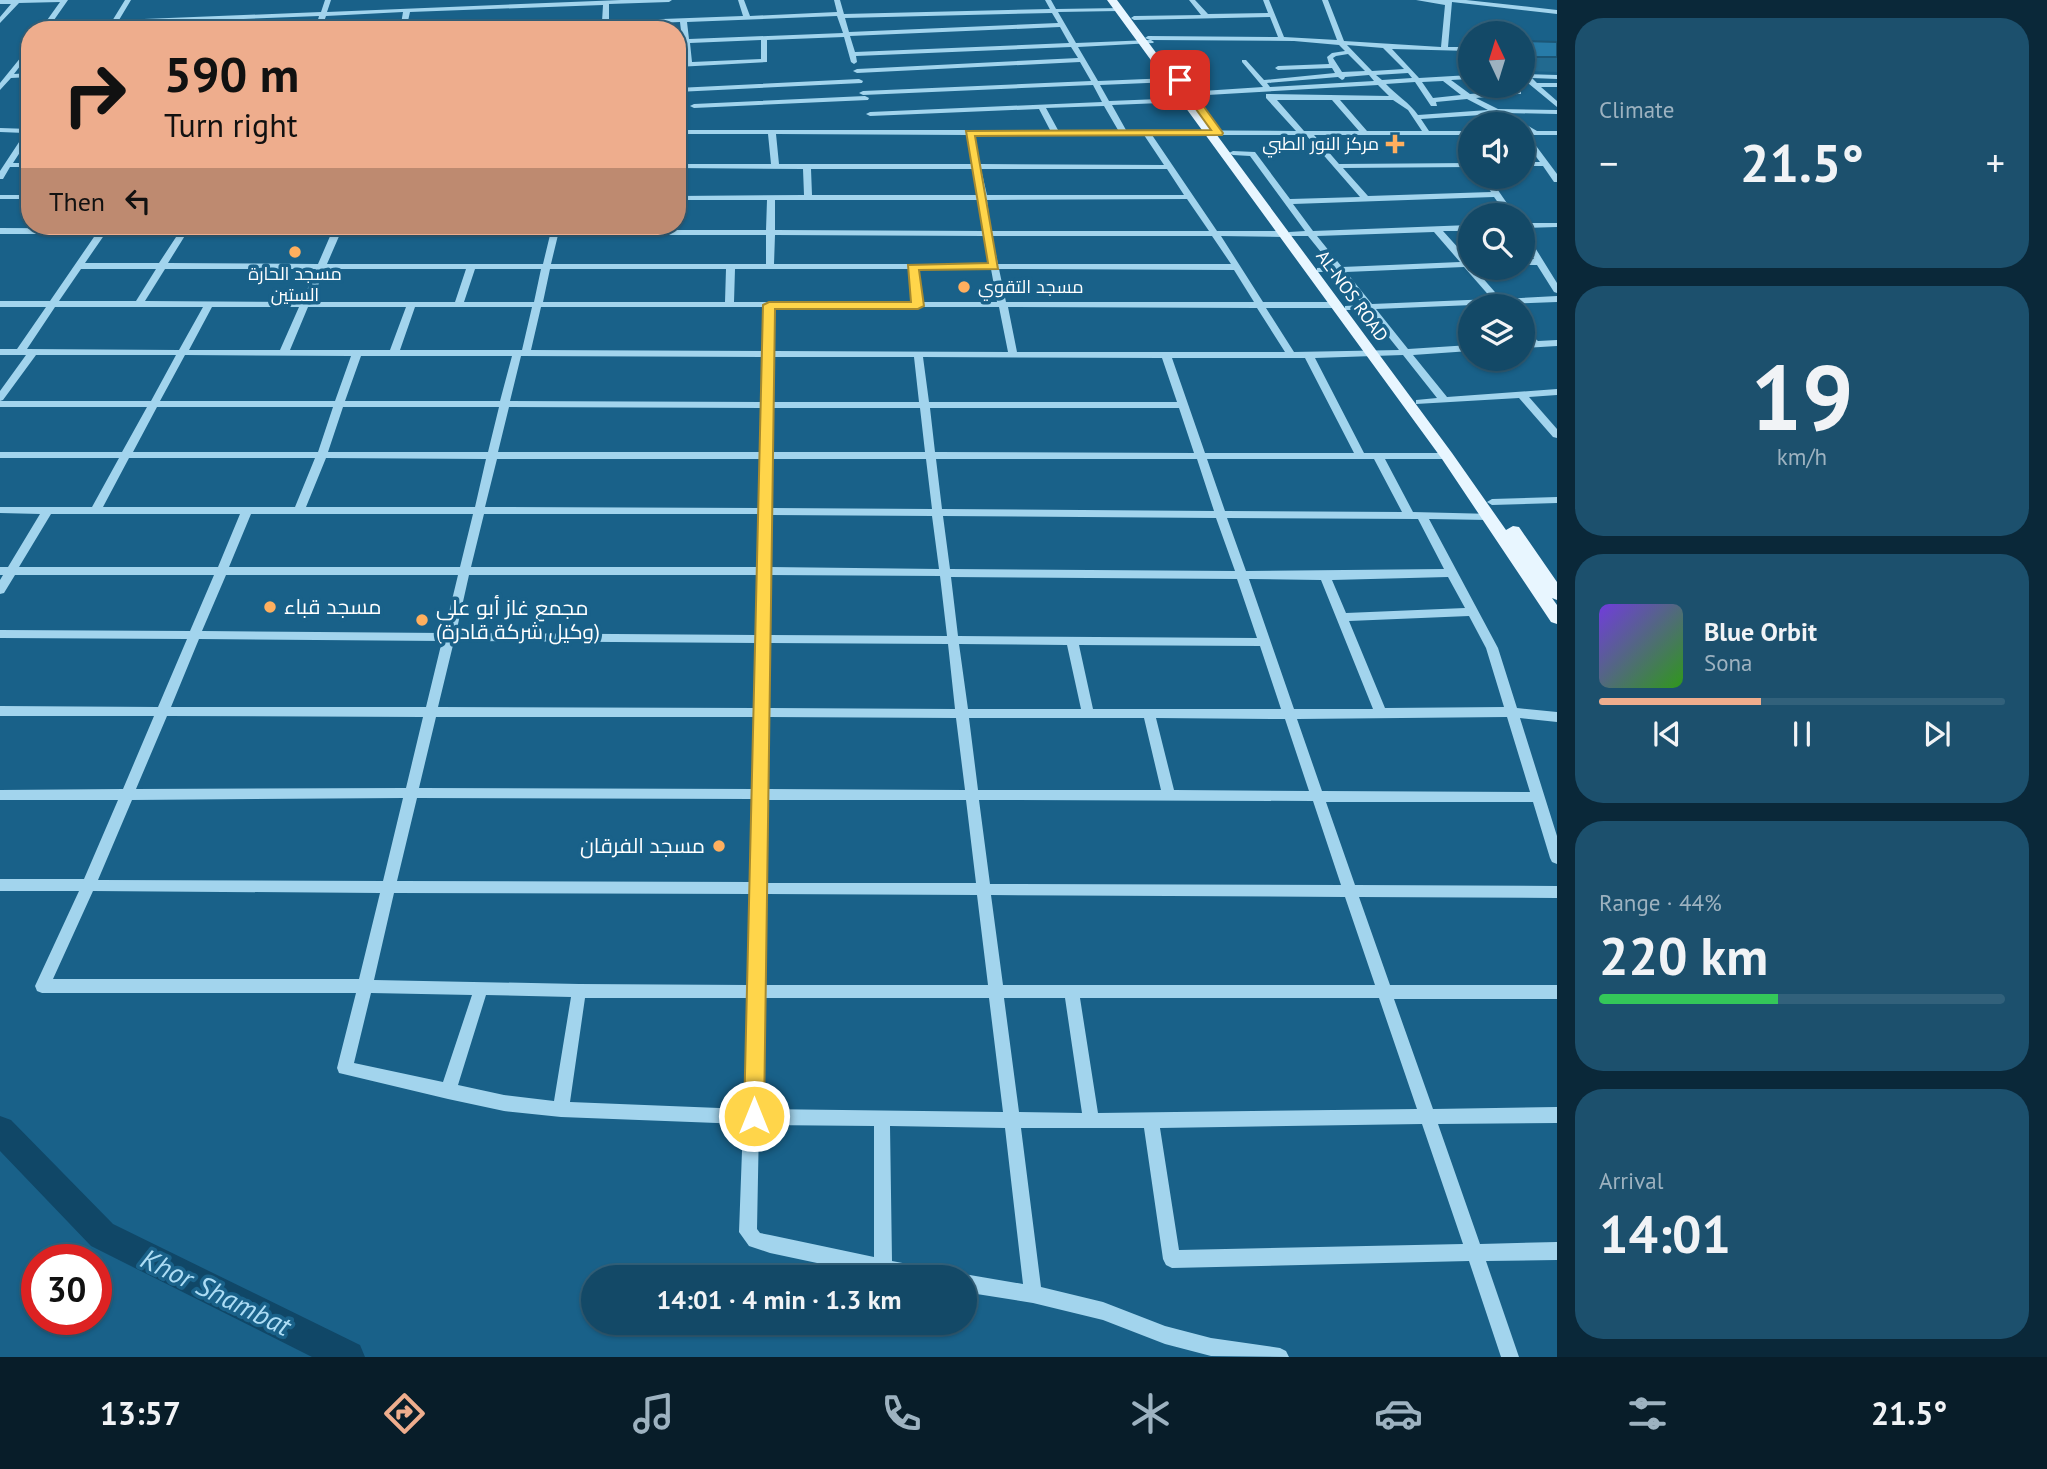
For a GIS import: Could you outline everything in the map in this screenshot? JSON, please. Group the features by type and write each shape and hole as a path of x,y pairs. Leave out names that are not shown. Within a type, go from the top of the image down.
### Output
{"main road":[{"name":"AL-NOS ROAD","path":"1117,3 1134,18 1171,80 1188,97"},
{"name":"AL-NOS ROAD","path":"1117,3 1148,41 1377,354 1447,456 1557,594"},
{"name":"AL-NOS ROAD","path":"1214,133 1233,153 1288,234 1320,271 1341,306"},
{"name":"AL-NOS ROAD","path":"1377,354 1419,402 1491,509 1557,618"}],"street":[{"path":"0,2 65,0"},
{"path":"50,21 65,0"},
{"path":"116,21 128,0"},
{"path":"321,21 328,0"},
{"path":"449,9 450,0"},
{"path":"189,21 571,2 669,0"},
{"path":"741,0 747,17"},
{"path":"837,0 874,133"},
{"path":"975,0 1024,106"},
{"path":"1048,0 1123,132"},
{"path":"1192,0 1205,15"},
{"path":"1266,0 1282,39"},
{"path":"1325,0 1341,43 1395,98 1411,108 1427,133"},
{"path":"1419,0 1557,12"},
{"path":"0,21 17,1"},
{"path":"647,1 650,21 1053,10 1117,3"},
{"path":"1444,49 1449,1"},
{"path":"571,2 573,21"},
{"path":"605,21 606,2"},
{"path":"496,21 498,7"},
{"path":"405,21 407,10"},
{"path":"1134,18 1271,15"},
{"path":"686,42 1062,25"},
{"path":"686,55 689,65 767,60 764,39"},
{"path":"851,54 1148,41 1282,39 1458,49"},
{"path":"1385,46 1410,71 1436,107"},
{"path":"1348,86 1329,61 1330,57 1349,52"},
{"path":"0,88 9,76 12,66 21,57"},
{"path":"857,71 1082,60"},
{"path":"1244,61 1266,90 1366,199"},
{"path":"738,63 743,87"},
{"path":"1288,80 1279,68 1333,66"},
{"path":"1307,67 1315,75"},
{"path":"1266,90 1288,80 1315,75 1410,71"},
{"path":"9,76 21,75"},
{"path":"1535,76 1557,77"},
{"path":"870,114 1108,102 1458,78"},
{"path":"694,106 1014,85 1171,80"},
{"path":"1446,80 1458,91"},
{"path":"686,89 859,81"},
{"path":"773,85 777,102"},
{"path":"1535,85 1557,85"},
{"path":"1535,86 1556,106"},
{"path":"1324,87 1364,132"},
{"path":"693,89 694,132"},
{"path":"1266,90 1334,99 1395,98"},
{"path":"1430,100 1458,98"},
{"path":"1467,98 1500,112 1536,111 1556,106"},
{"path":"1525,98 1536,111"},
{"path":"1527,102 1556,106"},
{"path":"1411,108 1481,104"},
{"path":"1041,105 1055,132"},
{"path":"1417,117 1458,115"},
{"path":"0,130 21,131"},
{"path":"686,132 1458,133"},
{"path":"772,132 775,166"},
{"path":"1146,132 1237,267 1291,355"},
{"path":"970,133 987,232 1013,354"},
{"path":"1535,134 1557,133"},
{"path":"0,177 21,145"},
{"path":"1535,150 1557,180"},
{"path":"1233,153 1250,153 1262,174 1444,400"},
{"path":"1338,166 1458,164"},
{"path":"1535,164 1545,164"},
{"path":"8,165 21,165"},
{"path":"686,166 1171,167"},
{"path":"807,167 808,198"},
{"path":"1493,189 1503,203"},
{"path":"1287,202 1497,194"},
{"path":"0,197 21,197"},
{"path":"686,198 1190,197"},
{"path":"770,267 771,198"},
{"path":"1535,226 1557,225"},
{"path":"686,231 1311,235 1458,229"},
{"path":"1437,230 1458,253"},
{"path":"0,231 21,231"},
{"path":"20,352 100,235"},
{"path":"139,304 181,235"},
{"path":"284,352 335,235"},
{"path":"555,235 537,305 505,404 345,1068 505,1103 561,1109 1011,1121 1151,1121 1426,1114 1557,1115"},
{"path":"1535,254 1557,290"},
{"path":"1535,262 1540,262"},
{"path":"1320,271 1458,265"},
{"path":"78,266 1237,267"},
{"path":"458,305 471,267"},
{"path":"729,305 731,267"},
{"path":"912,267 918,306"},
{"path":"1481,280 1493,294"},
{"path":"1535,301 1557,299"},
{"path":"0,304 1458,305"},
{"path":"96,511 209,304"},
{"path":"394,353 411,305"},
{"path":"769,305 754,1116 748,1224 750,1236 770,1244 870,1265"},
{"path":"1535,344 1557,343"},
{"path":"0,352 1291,355 1377,354 1458,349"},
{"path":"0,398 33,352"},
{"path":"299,510 321,457 357,353"},
{"path":"918,354 1033,1294"},
{"path":"1308,354 1361,456"},
{"path":"1166,355 1510,1357"},
{"path":"1419,402 1557,393"},
{"path":"1522,396 1557,435"},
{"path":"0,404 1183,405"},
{"path":"0,455 767,455 931,458 1447,456"},
{"path":"1378,456 1453,573 1492,648 1557,858"},
{"path":"0,510 1415,515 1557,500"},
{"path":"0,590 6,571 47,511"},
{"path":"247,511 224,571 89,885 42,986 365,986 755,992 1557,992"},
{"path":"6,571 764,571 1325,576 1453,573"},
{"path":"1325,576 1381,713"},
{"path":"1344,617 1474,612"},
{"path":"0,634 1264,642"},
{"path":"1072,641 1088,713"},
{"path":"0,711 1149,714 1511,712 1557,717"},
{"path":"1149,714 1169,796"},
{"path":"0,795 411,793 1537,797"},
{"path":"0,885 1557,892"},
{"path":"448,1091 481,989"},
{"path":"561,1109 579,991"},
{"path":"1072,993 1091,1121"},
{"path":"882,1118 884,1265"},
{"path":"1151,1121 1171,1259 1557,1251"},
{"path":"977,1285 1033,1294 1103,1311 1165,1335 1211,1347 1280,1357"}],"building":[{"path":"1535,41 1557,42 1557,57 1535,57"}],"waterway":[{"name":"Khor Shambat","path":"0,1130 102,1235 348,1357"}],"place":[{"name":"مركز النور الطبي","path":"1395,144"},
{"name":"مسجد الحارة الستين","path":"295,252"},
{"name":"مسجد التقوي","path":"964,287"},
{"name":"مسجد قباء","path":"270,607"},
{"name":"مجمع غاز أبو علي (وكيل شركة قادرة)","path":"422,620"},
{"name":"مسجد الفرقان","path":"719,846"}],"route":[{"path":"754,1116 769,305 918,306 912,267 994,267 970,133 1218,133 1180,80"}]}
